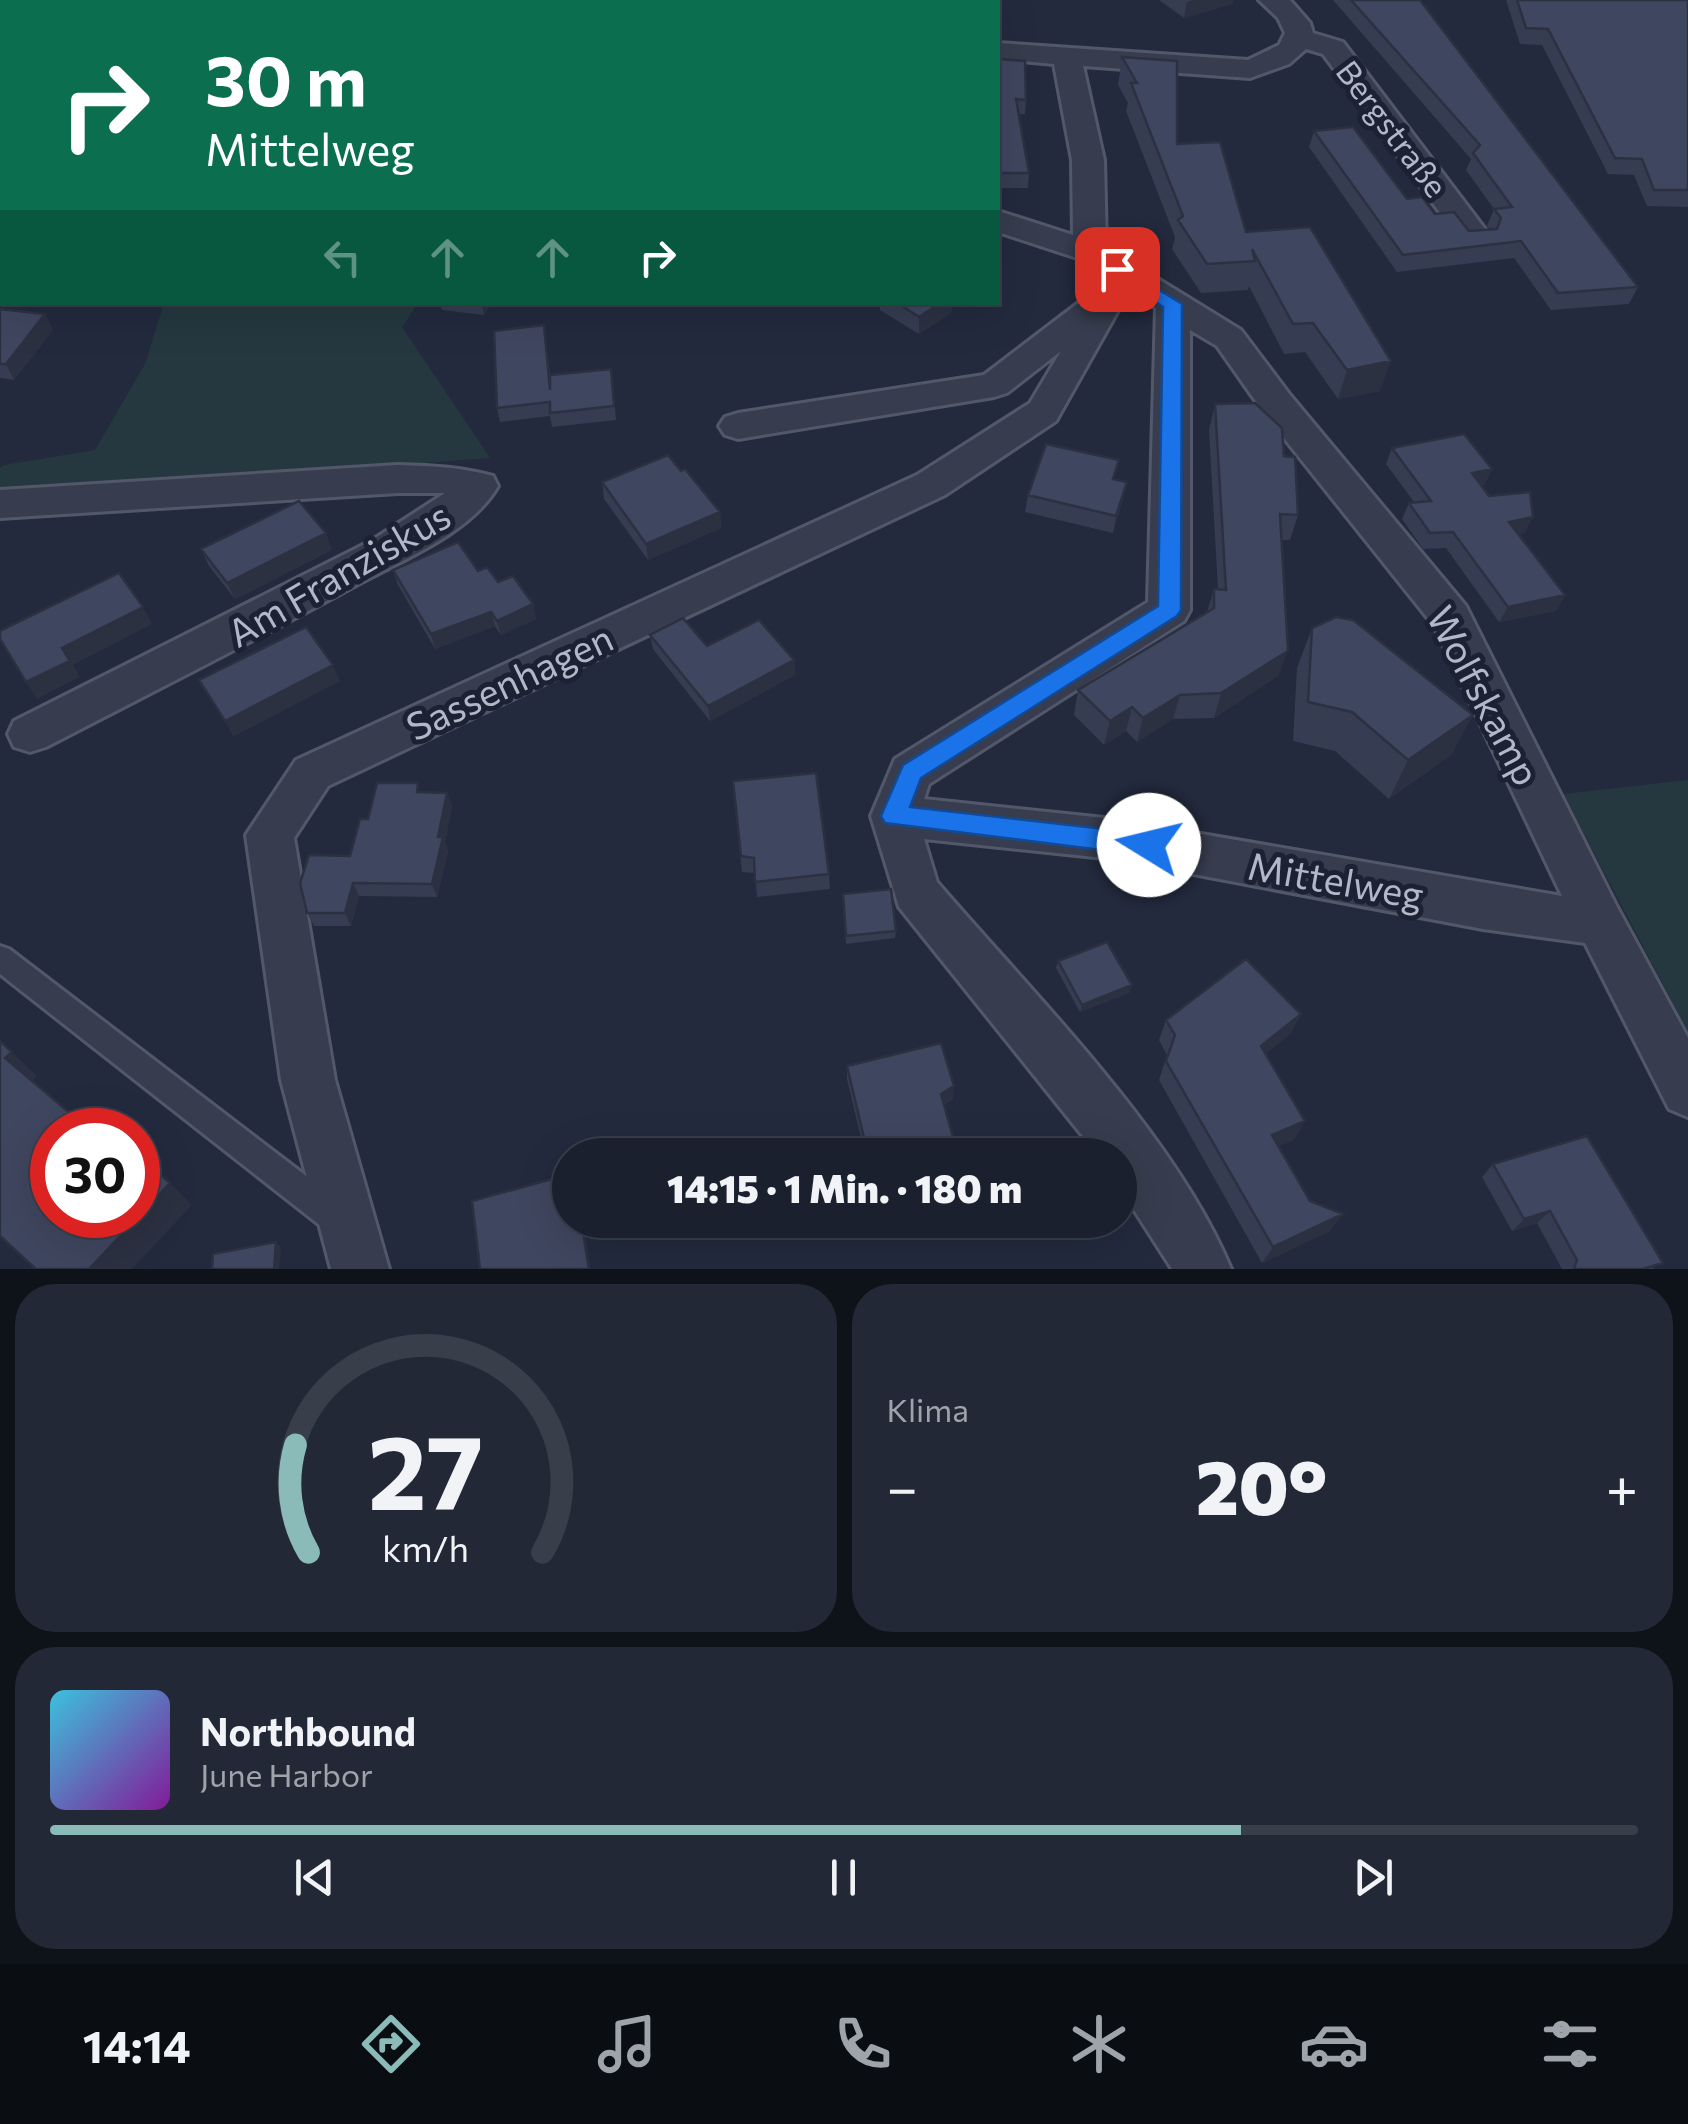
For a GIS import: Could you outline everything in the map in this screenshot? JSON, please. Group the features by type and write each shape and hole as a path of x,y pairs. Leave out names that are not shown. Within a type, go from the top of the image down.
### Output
{"street":[{"name":"Bergstraße","path":"1000,51 1250,70 1272,64 1291,52 1299,38 1299,26 1290,11 1273,0"},
{"name":"Bergstraße","path":"1299,38 1333,48 1475,237"},
{"path":"738,426 994,385 1113,293 1090,251 1088,160 1067,56"},
{"path":"1000,222 1090,251 1173,304 1170,610 912,772 894,816 916,892 1102,1115 1186,1234 1202,1269"},
{"name":"Sassenhagen","path":"355,1248 308,1080 270,835 312,773 931,485 1042,412 1113,293"},
{"name":"Wolfskamp","path":"1173,304 1228,338 1451,617 1600,923 1688,1091"},
{"name":"Am Franziskus","path":"0,504 398,478 479,486 455,509 417,533 218,641 30,734"},
{"name":"Mittelweg","path":"894,816 1114,839 1484,906 1600,923"}],"lane":[{"path":"0,958 355,1248"}],"shaded area":[{"path":"163,305 417,305 402,327 490,458 0,495 0,468 4,465 95,450 145,364"},
{"path":"1688,780 1688,1032 1563,794"}],"building":[{"path":"1351,0 1420,0 1638,287 1558,293 1521,241 1403,255 1314,131 1353,127 1407,199 1422,197 1435,214 1454,212 1469,231 1497,229 1501,218 1494,209 1512,207 1473,153 1480,145"},
{"path":"1517,0 1688,0 1688,190 1654,190 1642,159 1615,158 1548,29 1526,28"},
{"path":"1122,57 1177,61 1177,144 1220,142 1246,232 1310,227 1391,361 1347,370 1313,323 1293,324 1252,249 1255,261 1207,264 1178,220 1183,216 1131,83 1137,83"},
{"path":"1000,59 1025,61 1026,100 1016,99 1029,173 1000,173"},
{"path":"901,305 937,305 919,317"},
{"path":"0,309 45,314 6,364 0,364"},
{"path":"544,325 550,390 550,375 611,369 614,406 550,413 550,402 497,408 494,331"},
{"path":"1255,403 1282,428 1284,456 1295,457 1298,515 1280,514 1288,651 1221,693 1180,695 1143,718 1132,707 1110,721 1078,690 1214,608 1214,589 1226,590 1215,404"},
{"path":"1464,434 1492,469 1472,473 1489,496 1530,492 1533,517 1509,522 1565,595 1508,607 1453,532 1430,533 1409,503 1431,501 1392,448"},
{"path":"1046,444 1119,460 1113,479 1127,482 1116,516 1028,495"},
{"path":"668,455 681,471 685,469 720,512 646,544 602,482"},
{"path":"299,501 326,533 227,583 201,549"},
{"path":"458,542 478,571 487,567 498,582 513,576 533,604 497,621 491,612 431,634 393,570"},
{"path":"119,573 143,607 62,648 70,661 26,682 0,639 0,631"},
{"path":"1336,617 1353,620 1473,715 1408,760 1352,712 1308,702 1312,628"},
{"path":"683,618 707,646 759,620 794,660 708,706 650,635"},
{"path":"306,627 333,665 225,721 199,680"},
{"path":"816,773 829,874 755,882 754,858 741,856 733,781"},
{"path":"377,783 418,783 417,792 447,793 438,837 443,837 432,884 353,883 345,913 307,913 300,883 309,855 350,856 360,819 368,819"},
{"path":"891,889 896,931 846,936 843,894"},
{"path":"1107,942 1132,985 1082,1005 1058,961"},
{"path":"1246,959 1301,1014 1261,1046 1305,1121 1272,1135 1310,1201 1343,1214 1273,1247 1166,1061 1175,1035 1166,1020"},
{"path":"0,1041 12,1052 5,1058 64,1108 30,1108 30,1238 118,1238 89,1269 36,1269 0,1236"},
{"path":"941,1043 954,1086 941,1094 953,1138 864,1138 847,1066"},
{"path":"1587,1136 1663,1263 1643,1269 1574,1269 1577,1260 1550,1211 1524,1219 1493,1164"},
{"path":"160,1174 170,1183 160,1194"},
{"path":"552,1179 552,1238 584,1238 589,1269 480,1269 472,1201"},
{"path":"276,1242 274,1269 212,1269 213,1254"}],"route":[{"path":"1117,269 1173,304 1170,610 912,772 894,816 1149,845"}]}
